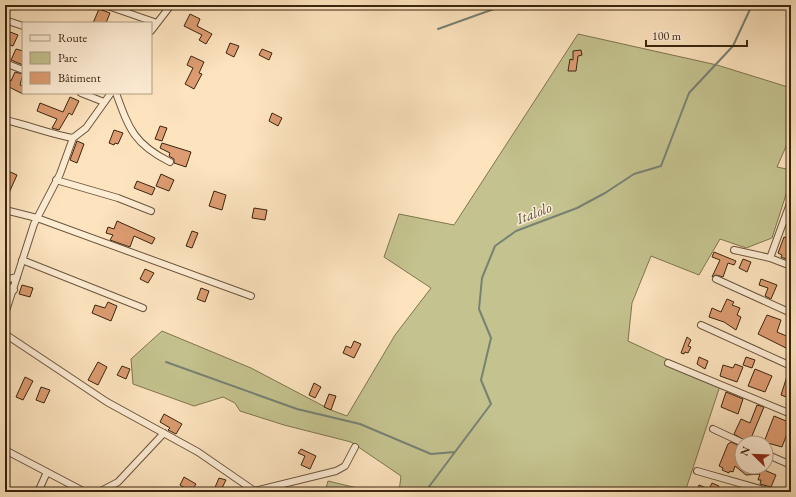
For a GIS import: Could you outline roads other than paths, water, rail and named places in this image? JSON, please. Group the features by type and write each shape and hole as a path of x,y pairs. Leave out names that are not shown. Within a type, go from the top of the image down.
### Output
{"street":[{"path":"105,5 157,23"},
{"path":"152,29 171,5"},
{"path":"5,20 22,26"},
{"path":"5,63 22,70"},
{"path":"84,94 104,102"},
{"path":"5,314 37,218 56,180 73,138 86,128 110,94"},
{"path":"116,94 132,133 142,145 170,162"},
{"path":"5,120 73,138"},
{"path":"56,180 118,198 151,211"},
{"path":"770,258 791,201"},
{"path":"5,210 37,218 251,296"},
{"path":"734,250 770,258 791,266"},
{"path":"22,260 143,308"},
{"path":"5,280 17,277"},
{"path":"716,279 791,314"},
{"path":"5,285 14,290"},
{"path":"701,326 791,366"},
{"path":"5,334 107,402 198,452 255,492 336,471 345,466 355,447"},
{"path":"668,363 791,414"},
{"path":"713,429 734,439"},
{"path":"99,492 118,482 164,433"},
{"path":"5,450 85,492"},
{"path":"774,458 791,465"},
{"path":"697,471 771,492"},
{"path":"38,492 47,472"}],"waterway":[{"path":"438,29 505,5"},
{"name":"Italolo","path":"425,492 491,404 481,380 491,338 479,309 482,278 495,246 516,231 577,208 605,193 634,174 661,166 689,93 733,46 752,5"},
{"path":"166,362 297,409 360,424 431,454 455,452"}]}
